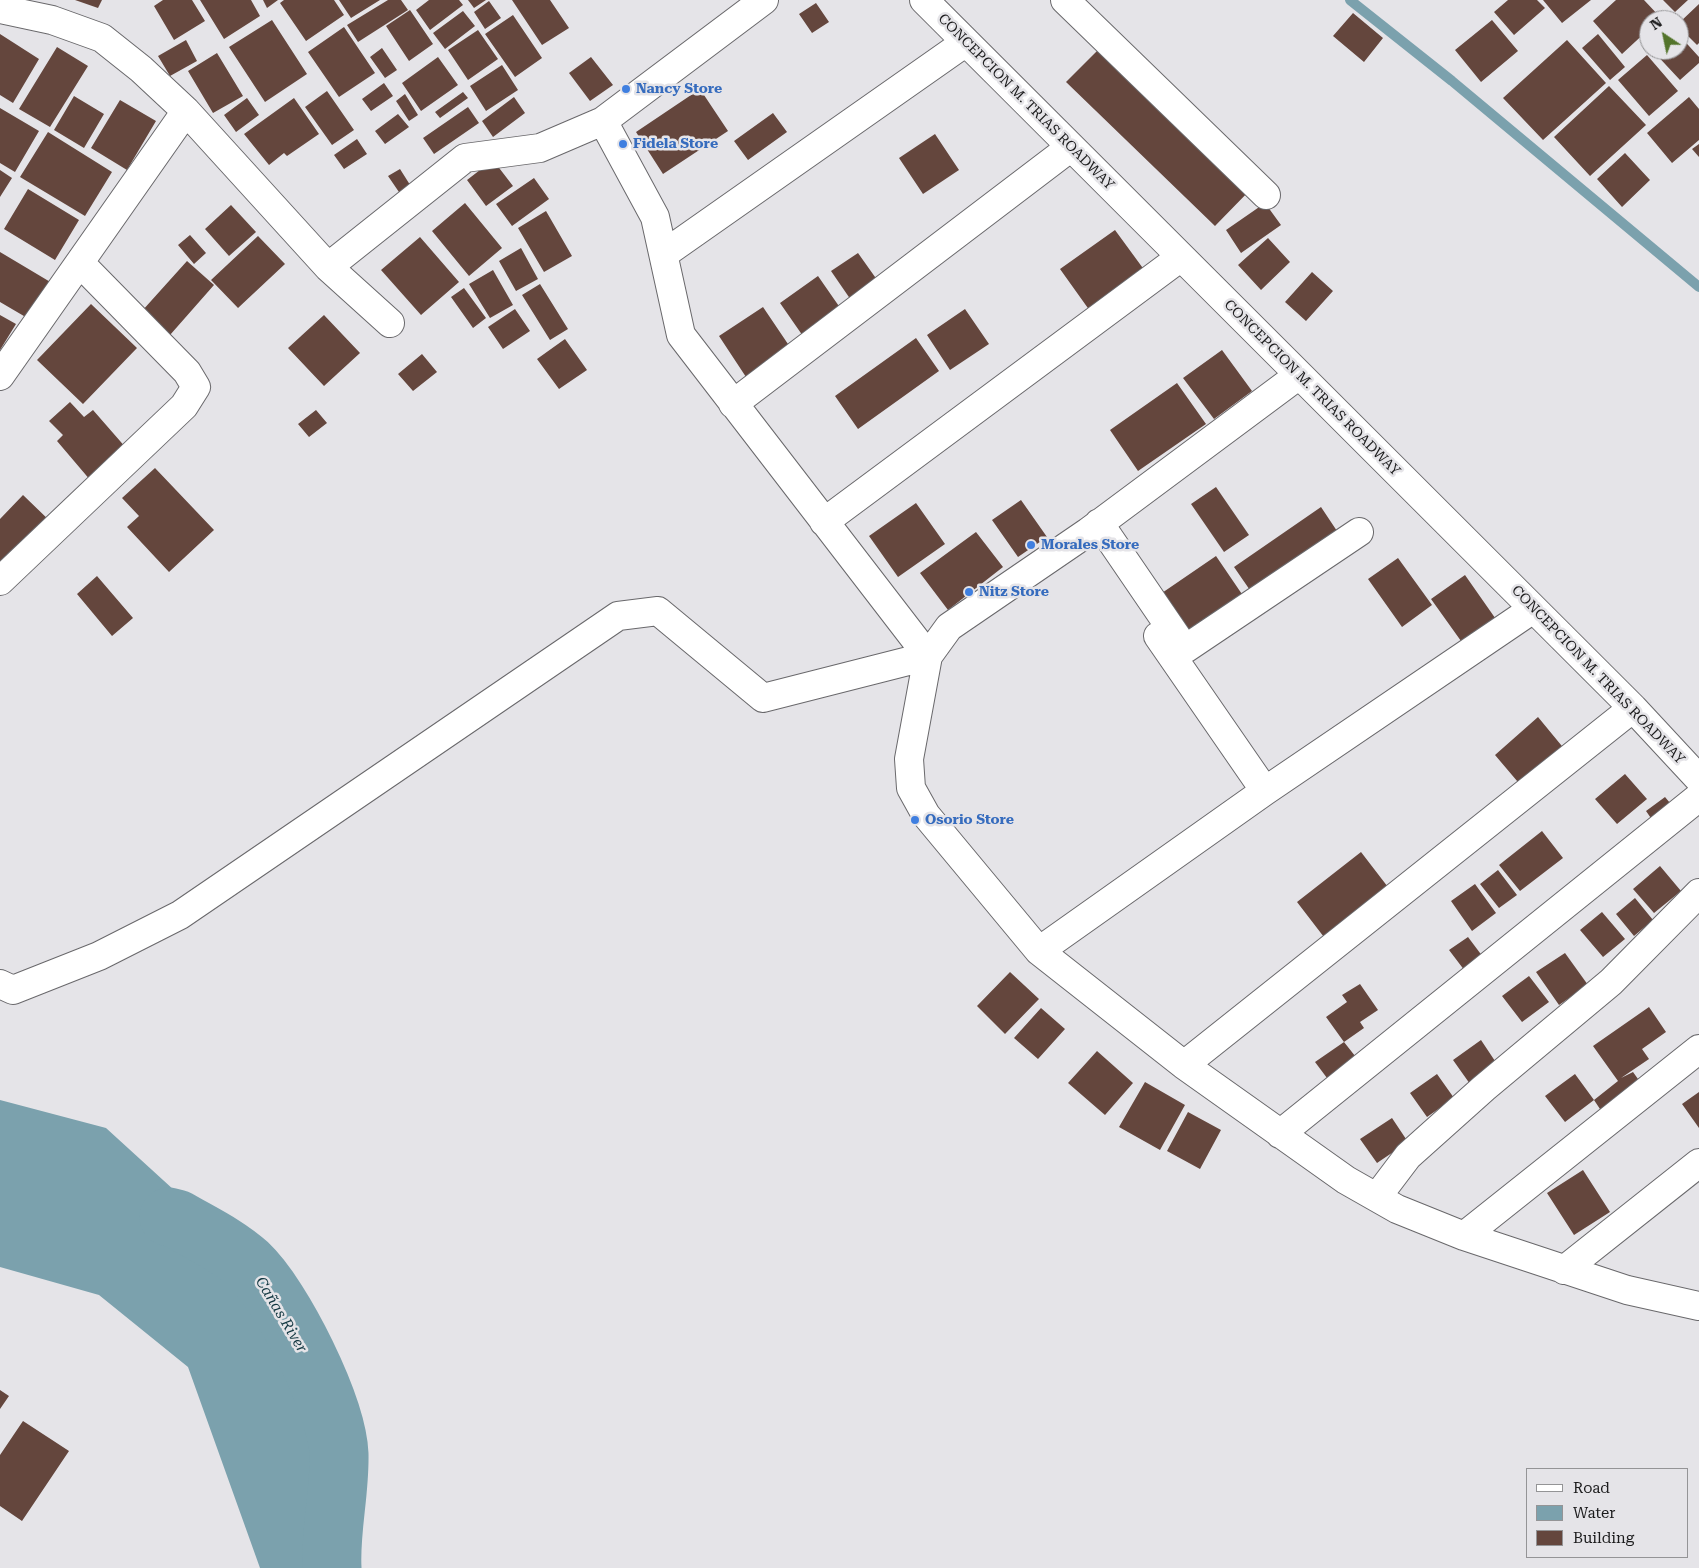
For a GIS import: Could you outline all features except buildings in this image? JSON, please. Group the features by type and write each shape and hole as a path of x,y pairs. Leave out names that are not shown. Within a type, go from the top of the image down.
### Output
{"street":[{"path":"328,267 465,158 540,148 602,121 764,0"},
{"name":"CONCEPCION M. TRIAS ROADWAY","path":"924,0 1633,708 1699,778"},
{"path":"1065,0 1266,195"},
{"path":"0,9 52,20 102,38 141,69 186,111 328,267 390,323"},
{"path":"664,254 966,42"},
{"path":"0,376 186,111"},
{"path":"602,121 655,217 680,335 928,656"},
{"path":"733,404 1071,147"},
{"path":"824,522 1181,257"},
{"path":"0,581 184,406 196,386 187,372 80,263"},
{"path":"1299,375 1093,527 949,627 928,656 909,759 911,788 926,815 1039,951 1184,1065 1346,1180 1397,1209 1464,1236 1627,1290 1699,1306"},
{"path":"1093,527 1185,649 1359,532"},
{"path":"1093,527 1265,791"},
{"path":"1039,951 1265,791 1533,609"},
{"path":"0,984 13,990 99,956 180,915 618,616 658,611 763,698 928,656"},
{"path":"1184,1065 1633,708"},
{"path":"1280,1134 1699,796"},
{"path":"1377,1198 1408,1156 1484,1088 1611,982 1699,893"},
{"path":"1464,1236 1699,1049"},
{"path":"1564,1270 1699,1163"}],"water":[{"path":"0,1100 106,1128 220,1232 280,1316 323,1409 335,1513 359,1568 260,1568 188,1367 99,1295 0,1267"}],"waterway":[{"path":"1350,0 1452,81 1699,287"},
{"name":"Cañas River","path":"169,1217 177,1219 214,1240 248,1264 277,1301 306,1353 329,1409 336,1433 339,1454 332,1540 332,1568"}],"place":[{"name":"Nancy Store","path":"626,89"},
{"name":"Fidela Store","path":"623,144"},
{"name":"Morales Store","path":"1031,545"},
{"name":"Nitz Store","path":"969,592"},
{"name":"Osorio Store","path":"915,820"}]}
